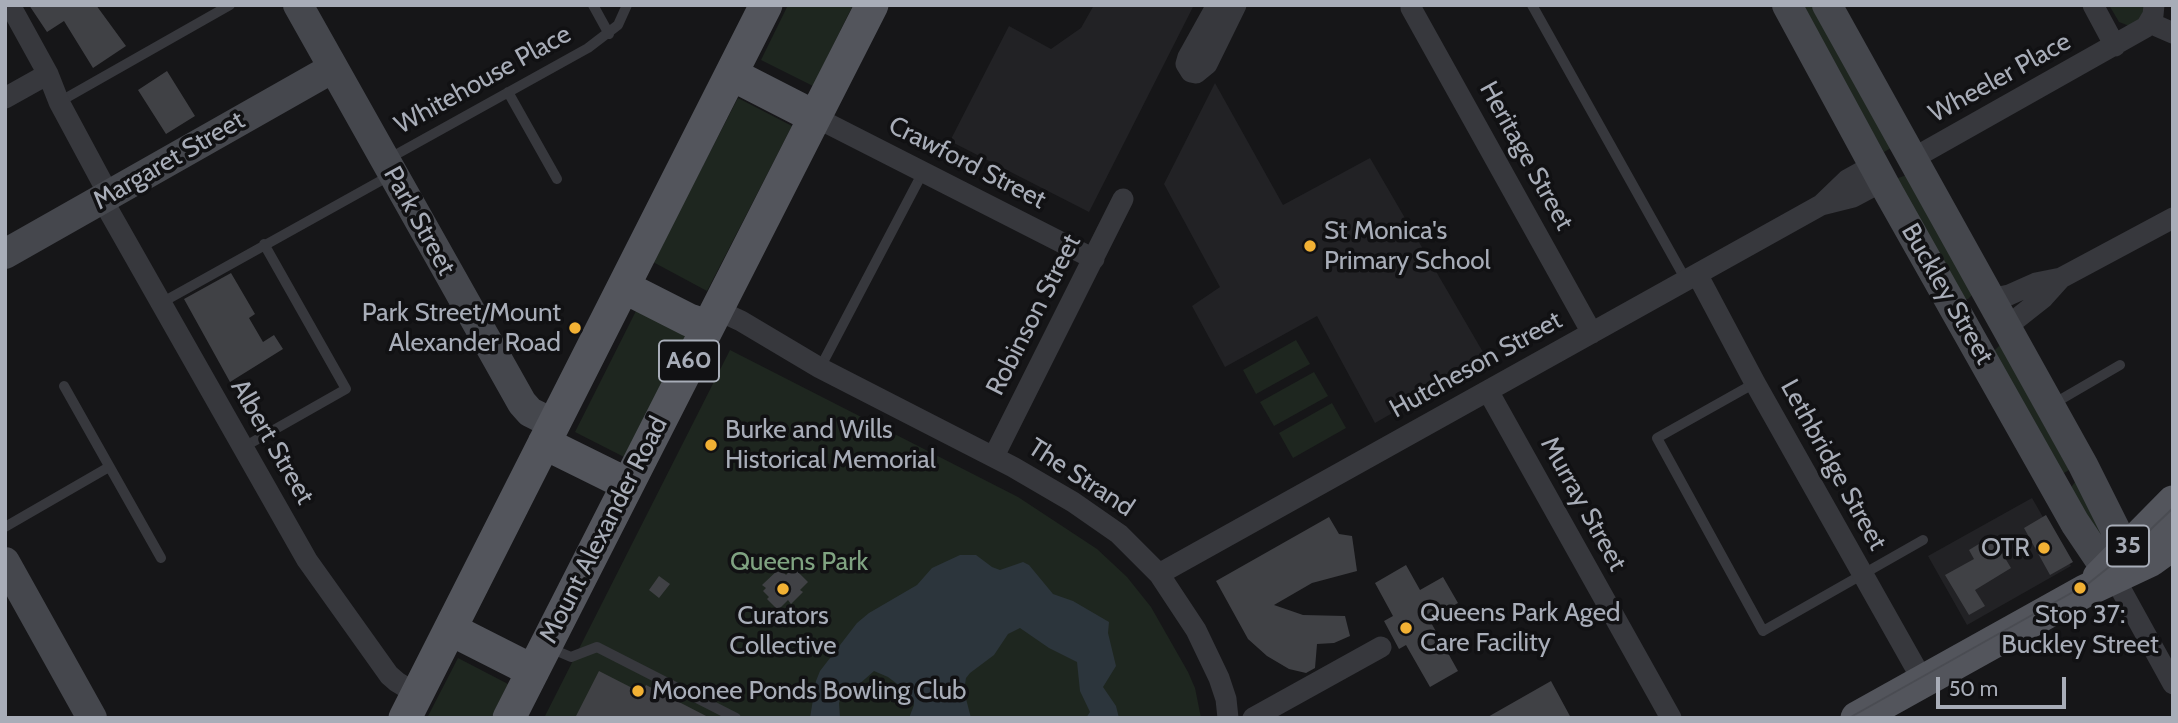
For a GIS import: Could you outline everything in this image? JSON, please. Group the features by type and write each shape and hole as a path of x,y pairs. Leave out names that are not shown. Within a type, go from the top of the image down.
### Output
{"main road":[{"name":"Park Street","path":"298,5 522,403 549,433"},
{"path":"411,706 766,5"},
{"name":"Mount Alexander Road","path":"509,718 872,5"},
{"name":"Buckley Street","path":"1787,5 2078,529 2107,572"},
{"name":"Buckley Street","path":"1827,5 2083,465 2115,529 2107,572"},
{"name":"Margaret Street","path":"5,254 333,68"},
{"path":"731,74 815,117"},
{"path":"1879,173 1912,159"},
{"path":"628,280 689,320 711,318"},
{"path":"1959,316 1990,299"},
{"path":"1975,344 2006,328"},
{"path":"549,433 627,484"},
{"path":"2057,489 2083,465"},
{"name":"35","path":"1857,718 2107,572 2173,502"},
{"name":"35","path":"2107,572 2147,562 2173,544"},
{"path":"7,569 92,718"},
{"path":"450,629 539,658"}],"street":[{"name":"Albert Street","path":"10,5 48,74 59,102 161,303 242,447 307,559 389,675 397,682 411,706"},
{"path":"1217,5 1188,57 1186,64 1191,72 1196,73 1207,64 1236,5"},
{"path":"2092,5 2115,46"},
{"name":"Heritage Street","path":"1413,6 1592,333"},
{"name":"Wheeler Place","path":"1912,159 2115,46 2152,14 2173,33"},
{"path":"5,98 48,74"},
{"name":"Crawford Street","path":"815,117 1094,259"},
{"name":"Hutcheson Street","path":"1159,574 1821,205 1853,197 1879,173"},
{"name":"Robinson Street","path":"994,456 1123,199"},
{"path":"1990,299 2009,295 2036,283 2062,278 2173,218"},
{"name":"Lethbridge Street","path":"1691,277 1755,383 1923,681"},
{"path":"2006,328 2043,298 2062,278"},
{"name":"The Strand","path":"711,318 741,321 820,368 994,456 1048,486 1101,521 1136,549 1159,574 1196,631 1223,688 1228,718"},
{"name":"Murray Street","path":"1488,391 1671,718"},
{"name":"Buckley Street","path":"2107,572 2173,684"},
{"path":"1254,718 1381,647"}],"lane":[{"path":"59,102 230,5"},
{"path":"593,5 609,34"},
{"name":"Whitehouse Place","path":"161,303 264,244 508,92 609,34 618,24 627,5"},
{"path":"1532,5 1691,277"},
{"path":"508,92 557,179"},
{"path":"820,368 923,172"},
{"path":"242,447 346,389 264,244"},
{"path":"2050,406 2120,365"},
{"path":"1755,383 1657,438 1763,631 1923,540"},
{"path":"64,386 161,558"},
{"path":"5,527 109,467"},
{"path":"539,658 571,657 597,647 736,718"}],"shaded area":[{"path":"1094,5 1194,5 1089,212 950,141 1009,26 1051,49 1081,28"},
{"name":"St Monica's Primary School","path":"1215,83 1283,205 1370,158 1487,359 1375,423 1317,316 1225,367 1192,306 1220,287 1164,184"},
{"path":"2032,498 2071,566 1967,625 1928,556"},
{"path":"960,555 976,555 1000,570 1023,562 1029,565 1053,594 1073,601 1109,622 1108,633 1116,666 1103,687 1116,706 1119,718 1086,718 1090,712 1080,691 1077,662 1049,648 1020,628 1008,634 994,655 966,678 964,691 971,718 909,718 914,705 908,692 888,677 874,671 857,686 843,692 839,703 840,718 810,718 820,671 857,623 917,585 932,568"}],"green space":[{"path":"788,5 853,5 813,86 761,60"},
{"path":"1798,5 1818,5 1891,148 1884,152"},
{"path":"2109,5 2144,5 2142,20 2132,27 2119,22"},
{"path":"738,98 792,126 707,291 653,262"},
{"path":"1907,175 1973,294 1968,299 1965,299 1897,187 1898,178"},
{"path":"639,305 690,331 626,458 575,432"},
{"path":"1296,340 1310,364 1256,394 1243,370"},
{"path":"2000,345 2069,470 2064,473 2060,472 1993,352"},
{"name":"Queens Park","path":"730,350 1018,497 1097,549 1127,577 1151,607 1188,672 1195,688 1201,718 544,718"},
{"path":"1314,372 1328,396 1274,426 1260,402"},
{"path":"1332,403 1346,428 1293,458 1279,433"},
{"path":"2077,479 2104,540 2068,492"},
{"path":"458,658 508,684 491,718 427,718"}],"building":[{"path":"29,5 96,5 126,46 93,68 64,21 47,32"},
{"path":"167,71 195,116 166,134 138,90"},
{"path":"231,273 255,314 249,318 263,342 274,335 283,349 230,382 184,299"},
{"path":"2046,515 2073,562 2050,575 2024,528"},
{"path":"1329,517 1339,534 1352,536 1357,571 1312,583 1274,605 1303,615 1345,616 1350,636 1334,643 1317,644 1315,668 1306,673 1289,669 1267,656 1248,639 1216,581"},
{"path":"1992,536 2011,568 1975,590 1985,606 1969,615 1945,575 1974,559 1969,550"},
{"name":"Queens Park Aged Care Facility","path":"1406,565 1420,590 1443,577 1458,603 1429,619 1458,671 1430,687 1406,645 1399,649 1384,621 1393,616 1375,583"},
{"name":"Curators Collective","path":"793,567 808,582 800,590 803,592 791,604 788,600 778,610 767,599 769,597 763,591 766,588 762,585 780,568 786,575"},
{"path":"659,576 670,584 659,598 649,590"},
{"name":"Moonee Ponds Bowling Club","path":"599,671 642,693 646,685 710,718 575,718"},
{"path":"1551,681 1571,718 1486,718"}],"tram line":[{"path":"1849,718 2089,583 2124,555 2173,508"}],"place":[{"name":"St Monica's Primary School","path":"1310,246"},
{"name":"Park Street/Mount Alexander Road","path":"575,328"},
{"name":"Burke and Wills Historical Memorial","path":"711,445"},
{"name":"OTR","path":"2044,548"},
{"name":"Stop 37: Buckley Street","path":"2080,588"},
{"name":"Curators Collective","path":"783,589"},
{"name":"Queens Park Aged Care Facility","path":"1406,628"},
{"name":"Moonee Ponds Bowling Club","path":"638,691"}]}
